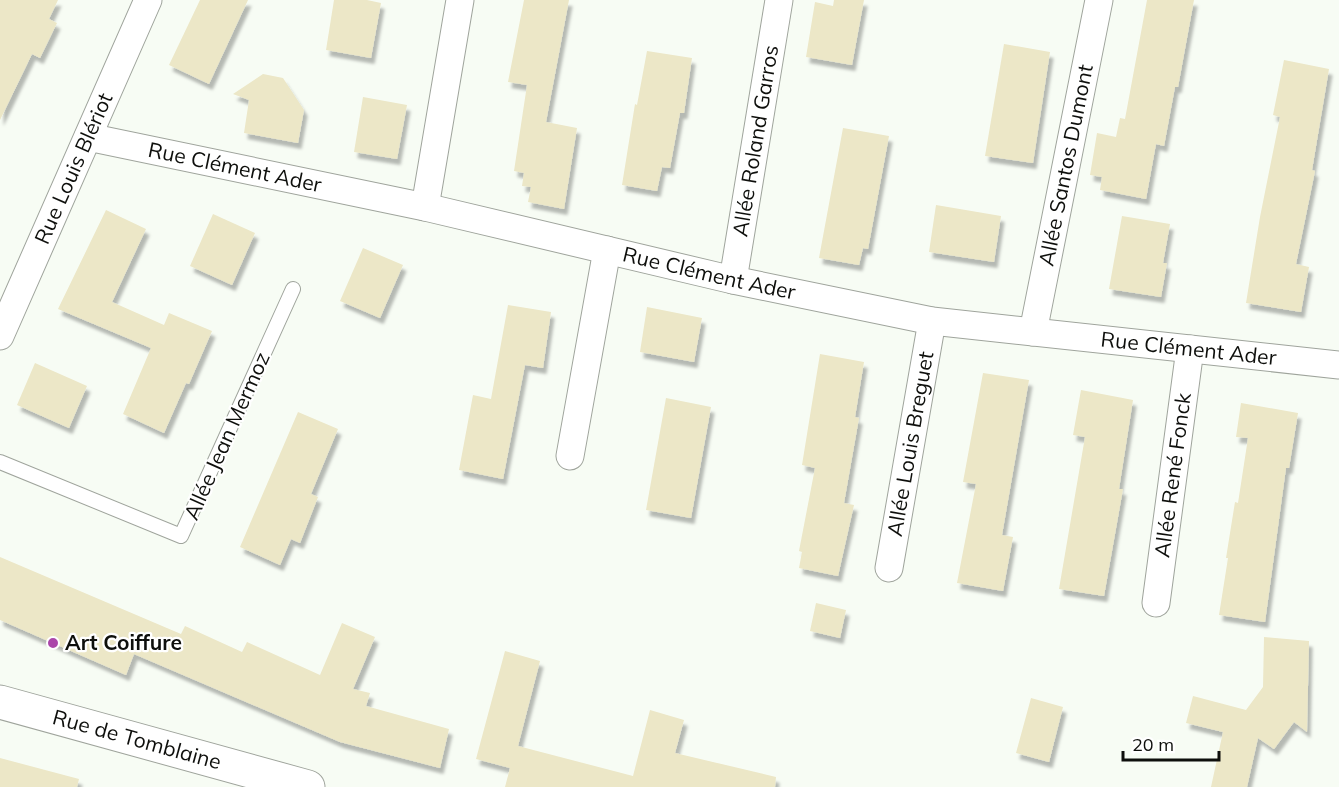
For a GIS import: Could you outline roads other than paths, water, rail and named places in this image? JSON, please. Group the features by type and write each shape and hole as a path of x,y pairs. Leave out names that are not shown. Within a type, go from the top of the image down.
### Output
{"main road":[{"name":"Rue de Tomblaine","path":"0,702 308,787"}],"street":[{"name":"Rue Louis Blériot","path":"0,336 148,0"},
{"path":"425,207 460,0"},
{"name":"Allée Roland Garros","path":"733,280 779,0"},
{"name":"Allée Santos Dumont","path":"1033,332 1099,0"},
{"name":"Rue Clément Ader","path":"88,137 425,207 733,280 932,321 1339,365"},
{"path":"570,456 607,250"},
{"name":"Allée Louis Breguet","path":"889,567 932,321"},
{"name":"Allée René Fonck","path":"1156,603 1190,349"}],"lane":[{"name":"Allée Jean Mermoz","path":"0,462 181,536 293,289"}],"place":[{"name":"Art Coiffure","path":"53,643"}]}
